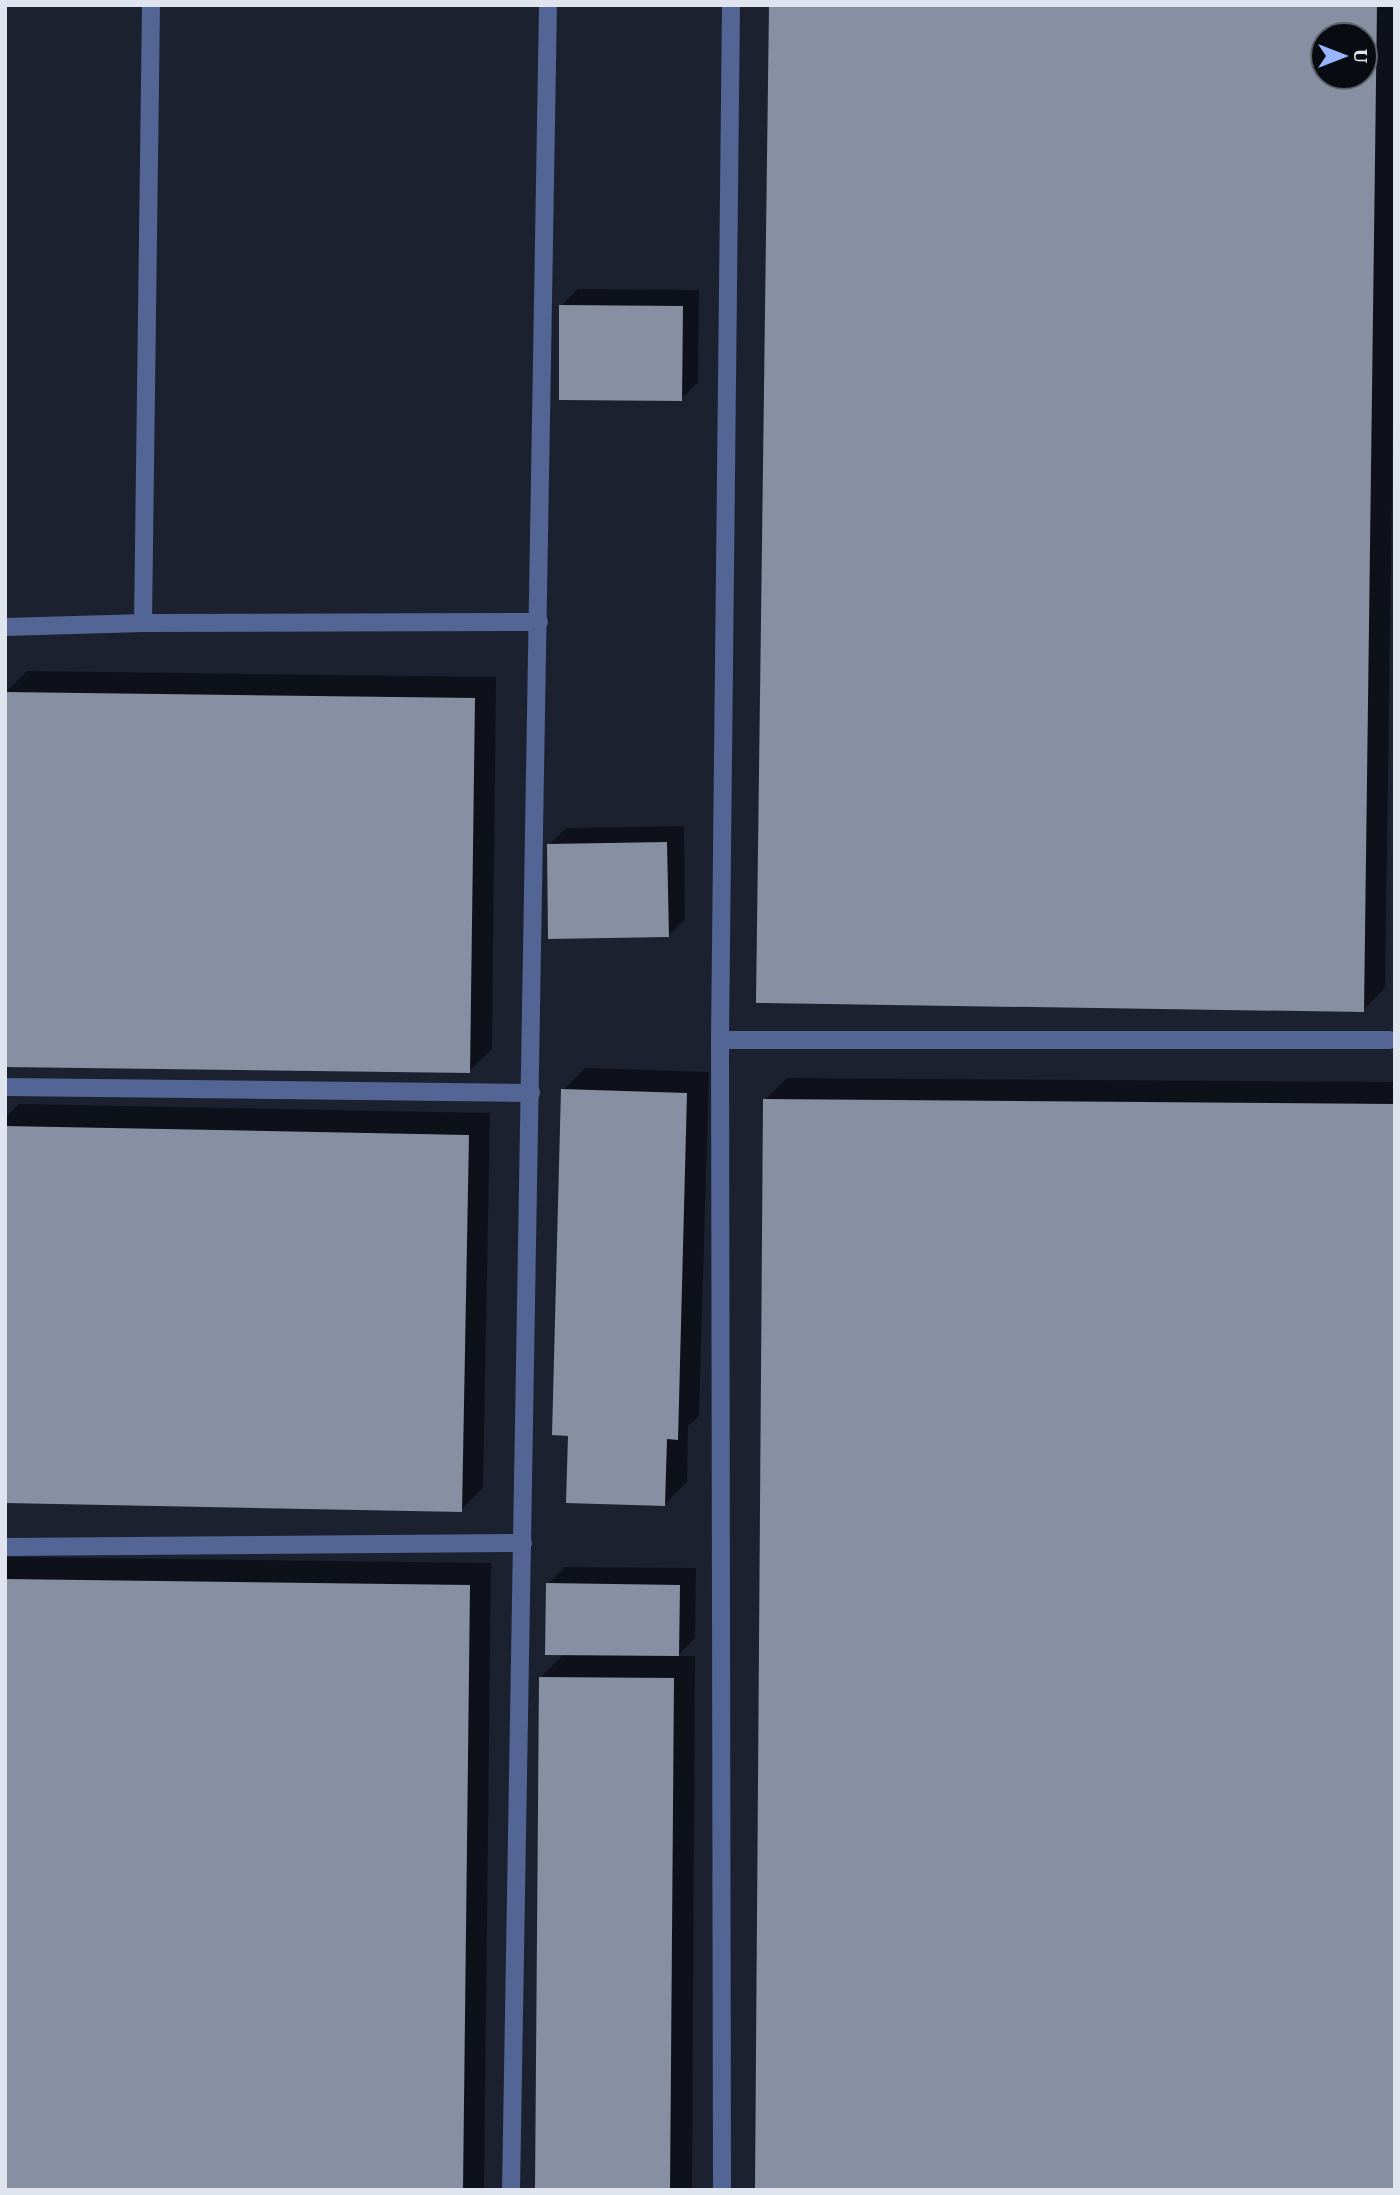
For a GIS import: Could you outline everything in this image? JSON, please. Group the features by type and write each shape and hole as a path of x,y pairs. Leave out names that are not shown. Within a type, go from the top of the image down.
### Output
{"lane":[{"path":"143,623 151,5"},
{"path":"511,2190 548,5"},
{"path":"722,2190 720,1040 731,5"},
{"path":"5,627 143,623 539,622"},
{"path":"720,1040 1390,1040"},
{"path":"5,1087 531,1093"},
{"path":"5,1547 523,1543"}],"building":[{"path":"769,5 1377,5 1377,21 1309,21 1309,91 1376,91 1364,1012 756,1003"},
{"path":"559,305 683,306 682,401 559,400"},
{"path":"5,692 475,698 470,1073 5,1067"},
{"path":"667,842 669,937 548,939 547,844"},
{"path":"561,1089 687,1093 678,1440 667,1439 665,1506 566,1503 568,1436 552,1435"},
{"path":"763,1099 1395,1104 1395,2190 755,2190"},
{"path":"5,1126 469,1135 462,1512 5,1503"},
{"path":"5,1579 470,1585 463,2190 5,2190"},
{"path":"546,1583 680,1585 679,1656 545,1655"},
{"path":"539,1677 674,1678 670,2190 535,2190"}]}
